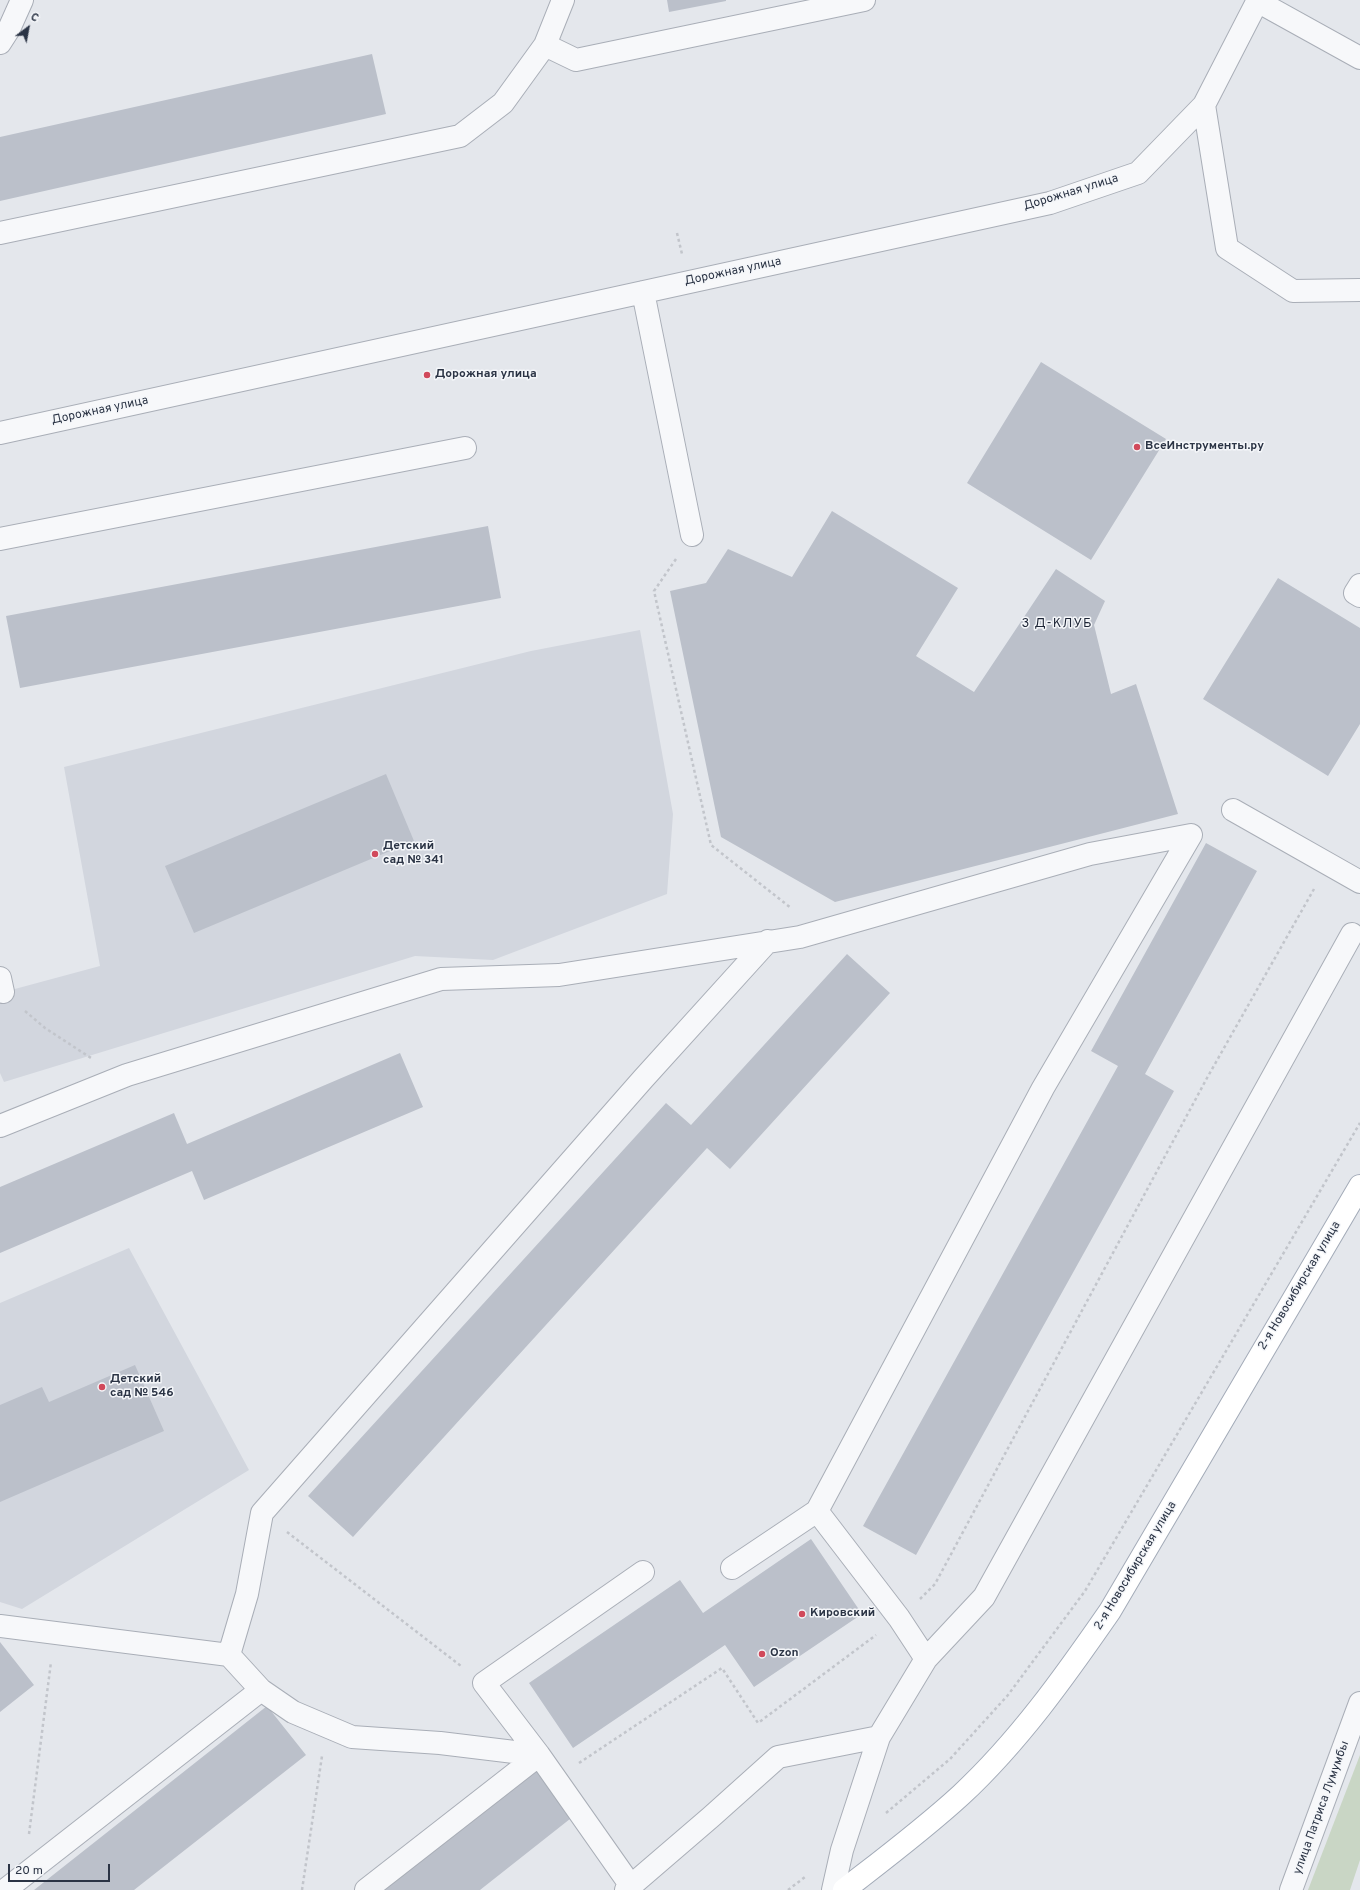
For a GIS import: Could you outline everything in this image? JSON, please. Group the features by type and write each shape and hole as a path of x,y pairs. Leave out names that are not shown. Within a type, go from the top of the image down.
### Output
{"main road":[{"name":"2-я Новосибирская улица","path":"844,1890 918,1833 962,1794 1005,1750 1065,1677 1110,1611 1139,1563 1360,1186"}],"street":[{"path":"3,33 22,0"},
{"path":"0,233 460,136 503,103 545,45 563,0"},
{"path":"545,45 576,60 864,0"},
{"path":"1258,1 1360,58"},
{"name":"Дорожная улица","path":"0,433 1050,203 1138,172 1204,105 1258,1"},
{"path":"1204,105 1227,248 1293,291 1360,290"},
{"path":"643,292 692,535"},
{"path":"0,539 465,448"},
{"path":"1360,585 1355,593 1360,596"},
{"path":"1233,810 1360,881"},
{"path":"0,1126 127,1076 441,978 559,975 800,937 1090,854 1191,836 1043,1088 817,1511 732,1568"},
{"path":"833,1890 842,1850 879,1737 926,1659 984,1598 1352,934"},
{"path":"229,1656 247,1594 262,1513 643,1079 768,941"},
{"path":"817,1511 899,1618 926,1659"},
{"path":"643,1572 484,1683 539,1755 628,1888 778,1757 879,1737"},
{"path":"0,1626 229,1656 261,1690 293,1712 352,1737 440,1743 539,1755"},
{"path":"5,1890 261,1690"},
{"name":"улица Патриса Лумумбы","path":"1291,1890 1360,1702"},
{"path":"366,1890 539,1755"}],"path":[{"path":"654,591 711,845 820,931"},
{"path":"555,1779 722,1668 758,1723 899,1618 935,1584 1207,1078 1317,884"},
{"path":"1,985 45,1028 102,1066 127,1076"},
{"path":"884,1815 950,1759 1008,1695 1085,1591 1360,1123"},
{"path":"262,1513 484,1683"},
{"path":"24,1874 54,1633"},
{"path":"302,1890 326,1726"},
{"path":"788,1890 806,1877"}],"shaded area":[{"name":"Детский сад № 341","path":"640,630 673,814 667,894 493,960 415,956 4,1082 0,1073 0,993 100,966 64,767 531,651"},
{"name":"Детский сад № 546","path":"129,1248 249,1470 22,1609 0,1602 0,1303"}],"green space":[{"path":"1360,1755 1360,1860 1350,1890 1308,1890"}],"building":[{"path":"667,0 726,0 726,1 669,12"},
{"path":"372,54 386,114 0,201 0,137"},
{"path":"1041,362 1166,439 1091,560 967,483"},
{"path":"832,511 958,588 916,656 974,692 1056,569 1105,601 1094,625 1111,694 1136,684 1178,814 835,902 721,837 670,591 706,583 728,549 792,577"},
{"path":"488,526 501,598 20,688 6,616"},
{"path":"1278,578 1360,628 1360,724 1328,776 1203,699"},
{"path":"386,774 414,841 194,933 165,866"},
{"path":"1206,843 1257,871 1145,1074 1174,1091 916,1555 863,1526 1118,1066 1091,1051"},
{"path":"847,954 890,993 730,1169 707,1148 353,1537 308,1496 666,1103 691,1125"},
{"path":"400,1053 423,1107 204,1200 192,1171 0,1253 0,1187 174,1113 187,1144"},
{"path":"135,1365 164,1431 0,1502 0,1405 42,1387 49,1402"},
{"path":"811,1539 862,1614 754,1687 725,1645 573,1748 529,1683 680,1580 703,1613"},
{"path":"0,1642 34,1685 0,1712"},
{"path":"267,1706 306,1755 134,1890 34,1890"},
{"path":"536,1767 575,1815 480,1890 380,1890"}],"place":[{"name":"Дорожная улица","path":"427,375"},
{"name":"ВсеИнструменты.ру","path":"1137,447"},
{"name":"Детский сад № 341","path":"375,854"},
{"name":"Детский сад № 546","path":"102,1387"},
{"name":"Кировский","path":"802,1614"},
{"name":"Ozon","path":"762,1654"}],"district":[{"name":"3 Д-КЛУБ","path":"1057,624"}]}
